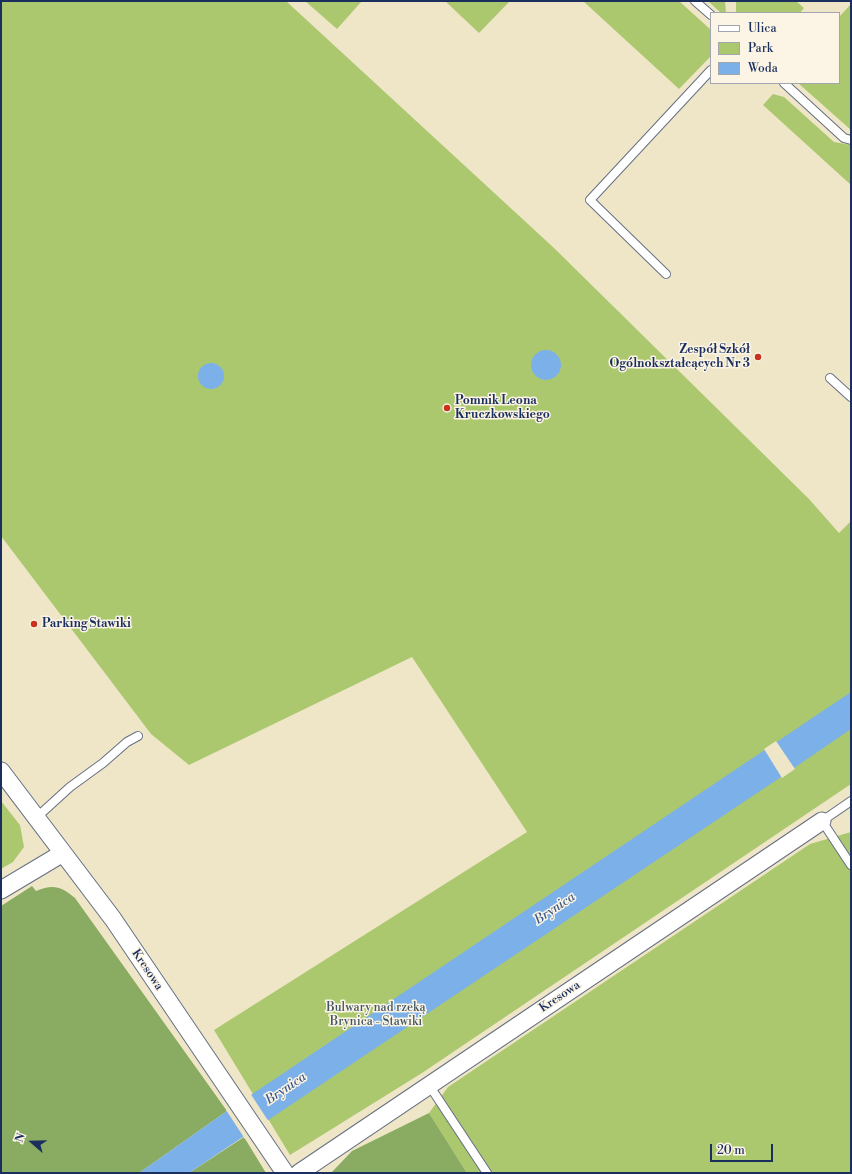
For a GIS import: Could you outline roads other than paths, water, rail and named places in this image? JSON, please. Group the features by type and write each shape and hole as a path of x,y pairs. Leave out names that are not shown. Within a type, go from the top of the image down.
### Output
{"street":[{"name":"Kresowa","path":"1,771 113,919 285,1173"},
{"name":"Kresowa","path":"298,1173 822,821"},
{"path":"1,890 63,853"}],"lane":[{"path":"695,1 710,14"},
{"path":"666,274 590,200 710,71"},
{"path":"785,84 844,138 851,140"},
{"path":"830,378 851,396"},
{"path":"36,818 70,787 138,736"},
{"path":"851,801 822,821 851,865"},
{"path":"429,1085 487,1173"}],"water":[{"path":"546,350 557,354 561,365 557,376 546,380 535,376 531,365 535,354"},
{"path":"211,363 220,367 224,376 220,385 211,389 202,385 198,376 202,367"},
{"name":"Brynica","path":"851,692 851,729 778,779 189,1173 139,1173 227,1111"}],"place":[{"name":"Zespół Szkół Ogólnokształcących Nr 3","path":"758,357"},
{"name":"Pomnik Leona Kruczkowskiego","path":"447,408"},
{"name":"Parking Stawiki","path":"34,624"}],"park label":[{"name":"Bulwary nad rzeką Brynica - Stawiki","path":"376,1015"}]}
